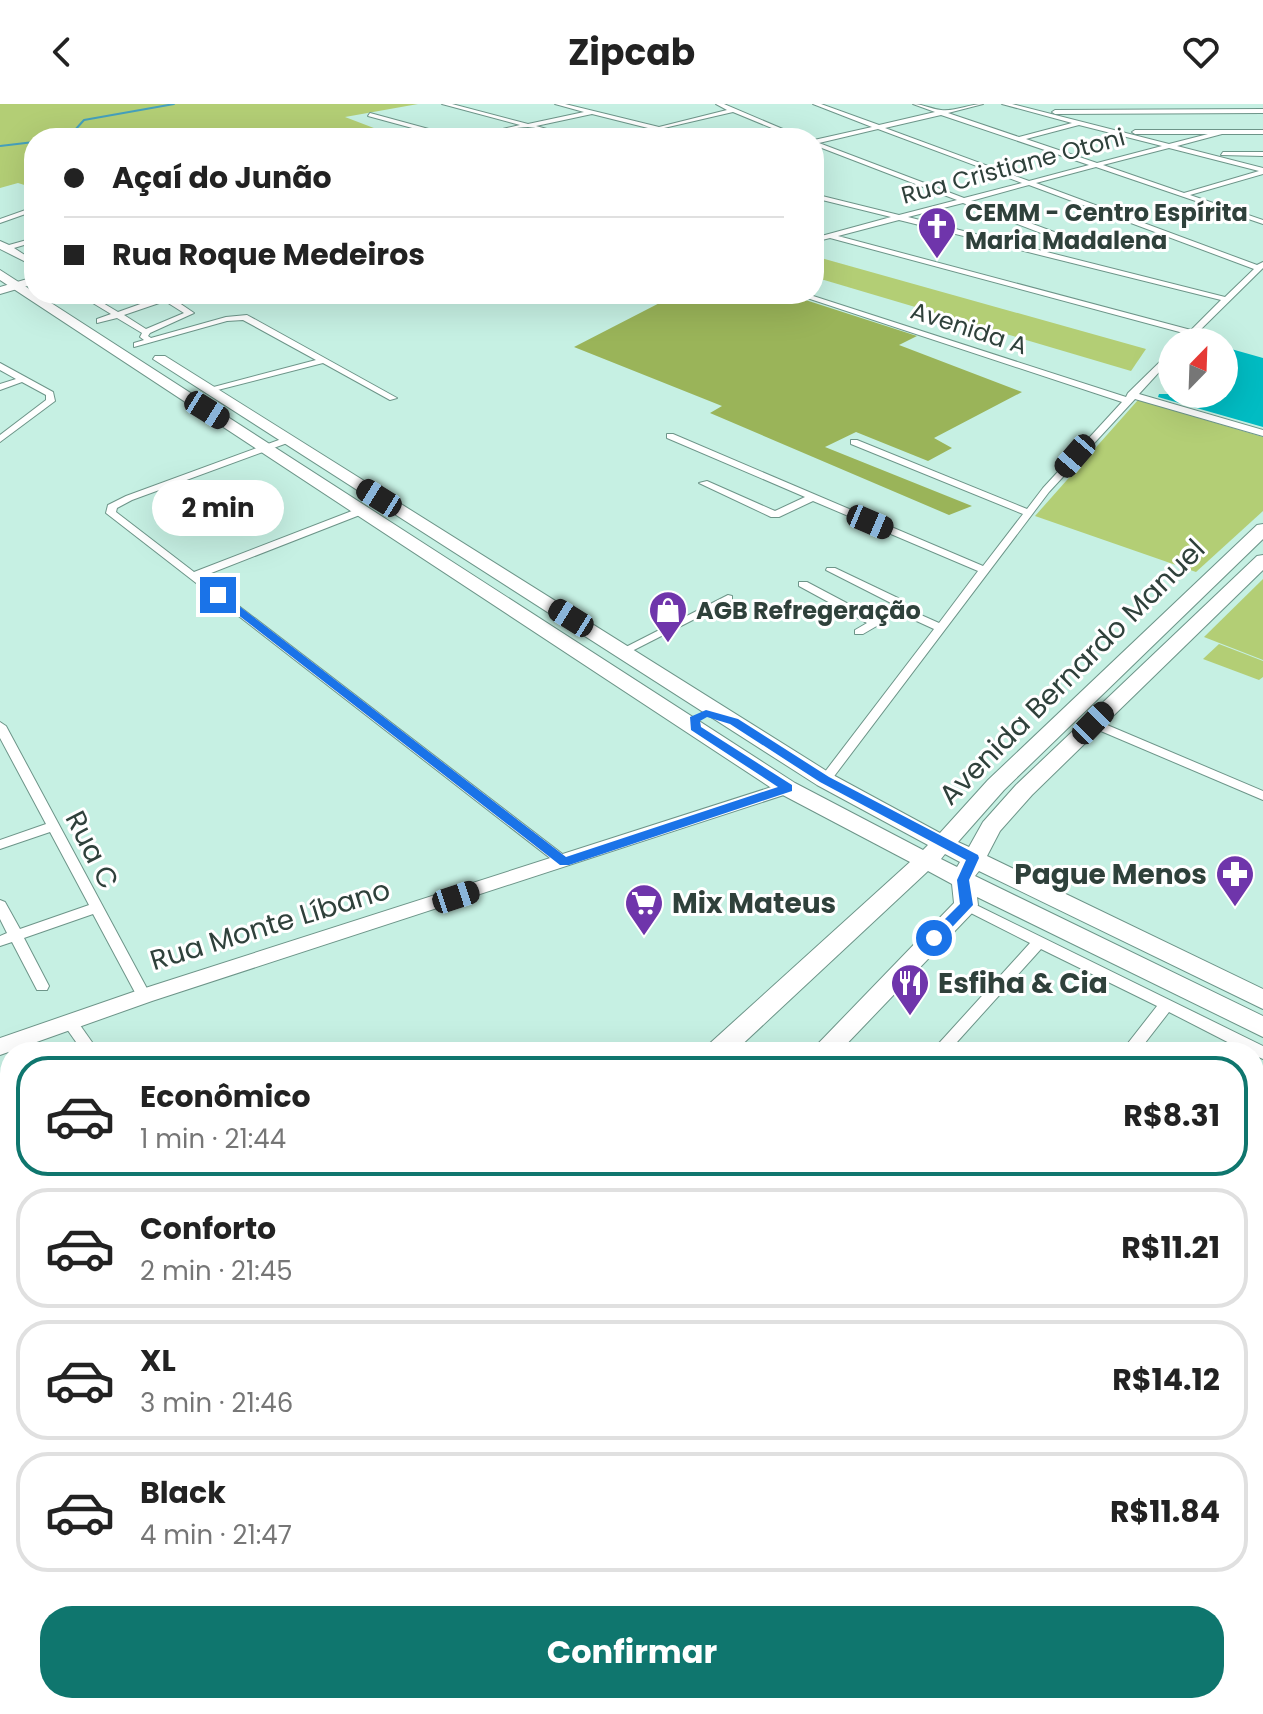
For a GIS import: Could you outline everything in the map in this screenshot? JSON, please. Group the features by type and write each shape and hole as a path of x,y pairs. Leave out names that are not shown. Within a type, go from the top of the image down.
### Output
{"main road":[{"path":"3,251 18,279"},
{"path":"63,304 94,321 265,448 787,788 934,852"},
{"path":"78,304 94,321 144,339 205,389 734,721 934,852 968,881 1263,1027"},
{"name":"Avenida Bernardo Manuel","path":"728,1042 934,852 996,785 1263,529"},
{"path":"446,566 471,555"},
{"name":"Avenida Bernardo Manuel","path":"831,1042 968,881 991,827 1024,790 1263,560"},
{"path":"642,693 679,704 688,700 684,689"},
{"path":"695,728 694,719 706,714 734,721"},
{"path":"968,881 1263,1000"}],"street":[{"path":"445,104 535,128"},
{"path":"558,104 658,128 733,110"},
{"path":"719,104 777,128"},
{"path":"816,104 1260,266 1198,328"},
{"path":"916,104 1263,222"},
{"path":"824,141 980,104"},
{"path":"1005,104 1263,171"},
{"path":"1105,104 1111,111"},
{"path":"517,128 597,113 612,107"},
{"path":"1037,113 1263,111"},
{"path":"370,115 419,128"},
{"path":"1018,139 1078,123"},
{"name":"Rua Cristiane Otoni","path":"824,237 1222,132"},
{"path":"1116,133 1263,132"},
{"path":"824,147 1070,241"},
{"path":"1201,154 1263,154"},
{"path":"1183,195 1263,171"},
{"path":"824,198 1225,299"},
{"path":"0,221 24,212"},
{"path":"19,214 24,217"},
{"path":"824,235 1174,328"},
{"path":"0,243 3,251 24,244"},
{"name":"Avenida A","path":"824,302 1129,397 1263,433"},
{"path":"78,304 94,321 141,304"},
{"path":"144,339 190,313 176,304"},
{"path":"144,339 244,317 393,398"},
{"path":"205,389 320,357"},
{"path":"0,366 50,394 51,401 45,409 0,439"},
{"path":"825,780 1029,513 1158,367"},
{"path":"0,387 23,379"},
{"path":"670,436 984,570"},
{"path":"287,440 129,498 112,507 111,513 564,862"},
{"path":"854,442 1029,513"},
{"path":"704,483 775,515 813,497"},
{"path":"193,576 361,511"},
{"path":"831,570 896,601 898,609"},
{"path":"803,584 874,622"},
{"path":"624,651 728,598"},
{"path":"898,609 942,628"},
{"path":"859,632 898,609"},
{"path":"1093,723 1263,796"},
{"name":"Rua C","path":"0,726 144,996"},
{"name":"Rua Monte Líbano","path":"14,1042 144,996 787,788"},
{"path":"0,845 52,826"},
{"path":"968,881 1040,941 1241,1042"},
{"path":"0,905 42,986"},
{"path":"0,941 95,908"},
{"path":"948,1042 1040,941"},
{"path":"1137,1042 1166,1005"},
{"path":"70,1022 84,1042"}],"green space":[{"path":"0,104 418,104 345,117 374,128 24,128 24,185 18,183 0,188"},
{"path":"824,259 1146,349 1131,371 824,280"},
{"path":"658,304 818,304 917,336 899,345 1022,392 934,438 952,448 928,461 856,432 825,447 972,506 949,515 710,413 722,406 574,347"},
{"path":"1138,400 1263,437 1263,511 1196,572 1035,516"},
{"path":"1263,579 1263,660 1204,637"},
{"path":"1219,644 1263,661 1263,677 1259,680 1203,659"}],"building":[{"path":"1238,351 1263,358 1263,427 1196,408 1238,408"}],"waterway":[{"path":"77,128 84,120 174,104"},
{"path":"0,146 24,143"}],"place":[{"name":"CEMM - Centro Espírita Maria Madalena","path":"937,260"},
{"name":"AGB Refregeração","path":"668,644"},
{"name":"Pague Menos","path":"1235,908"},
{"name":"Mix Mateus","path":"644,937"},
{"name":"Esfiha & Cia","path":"910,1017"}],"route":[{"path":"218,595 564,862 787,788 695,728 694,719 706,714 734,721 825,780 973,858 963,880 966,905 934,938"}]}
